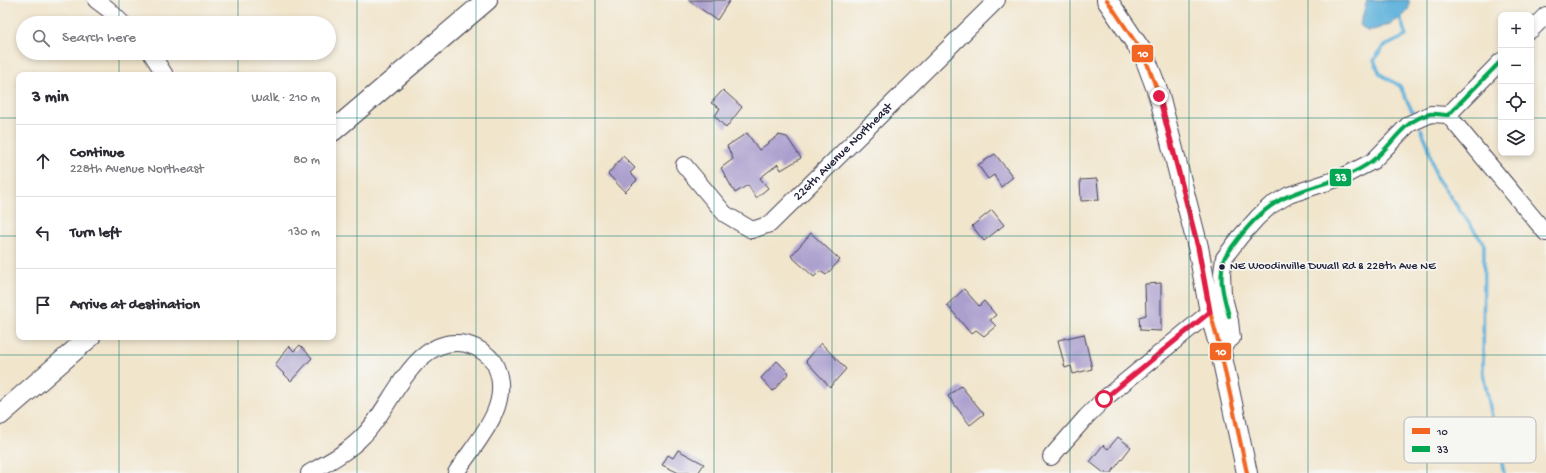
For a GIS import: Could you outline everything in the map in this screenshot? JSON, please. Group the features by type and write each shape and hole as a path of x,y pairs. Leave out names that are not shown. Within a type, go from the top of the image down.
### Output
{"main road":[{"path":"336,128 487,0"},
{"path":"1107,0 1144,55 1159,96 1198,247 1210,312 1220,348 1247,473"},
{"path":"0,415 87,340"}],"street":[{"path":"96,0 115,16"},
{"name":"226th Avenue Northeast","path":"684,165 725,214 752,230 770,224 998,0"},
{"path":"1534,27 1546,14"},
{"path":"155,60 163,72"},
{"path":"1448,115 1498,64"},
{"path":"1220,348 1232,338 1230,320 1223,294 1222,273 1224,258 1240,236 1270,206 1289,195 1340,178 1372,161 1408,124 1431,114 1448,115 1546,233"},
{"path":"1051,457 1086,416 1104,399 1210,312"},
{"path":"309,473 332,461 350,448 364,435 375,422 406,375 419,359 430,350 440,345 452,343 473,345 486,353 495,364 501,383 496,412 486,431 456,473"}],"water":[{"path":"1367,0 1409,0 1409,8 1405,14 1396,21 1383,27 1367,31 1360,25"}],"building":[{"path":"688,0 730,0 717,20"},
{"path":"723,90 742,107 726,128 715,116 720,108 711,103"},
{"path":"747,133 759,150 779,135 787,137 801,158 781,170 778,164 760,178 768,188 756,198 748,185 735,193 721,168 733,159 727,146"},
{"path":"995,154 1013,177 1001,187 994,175 988,179 978,165"},
{"path":"623,156 635,168 630,173 637,180 625,192 608,174"},
{"path":"1097,179 1099,200 1081,201 1080,180"},
{"path":"992,210 1004,225 984,241 972,226"},
{"path":"811,233 840,260 826,275 820,271 814,277 791,256"},
{"path":"1161,283 1161,331 1140,330 1139,317 1146,315 1145,284"},
{"path":"964,289 979,306 984,301 996,315 990,320 996,326 984,336 976,330 971,334 947,305"},
{"path":"1084,334 1092,369 1073,374 1071,366 1065,368 1058,340"},
{"path":"821,343 846,369 830,387 806,361"},
{"path":"300,345 312,358 291,381 275,365 289,346 294,351"},
{"path":"777,361 789,373 773,391 761,378"},
{"path":"961,386 984,414 970,425 948,396"},
{"path":"1118,437 1131,447 1111,473 1104,473 1090,462 1103,445 1108,449"},
{"path":"678,450 704,464 698,473 679,473 662,465 668,455 673,458"}],"waterway":[{"path":"1400,17 1406,36 1383,47 1374,60 1380,74 1400,86 1412,111"},
{"path":"1421,129 1428,145 1436,177 1484,244 1483,374 1492,417"},
{"path":"1502,463 1504,473"}],"transit line":[{"name":"10","path":"1107,0 1144,55 1159,95 1198,247 1210,312 1220,348 1247,473"},
{"name":"33","path":"1229,316 1222,281 1222,266 1224,259 1238,239 1258,216 1282,199 1343,177 1363,167 1379,155 1404,128 1420,117 1430,114 1448,115 1498,64"}],"place":[{"name":"NE Woodinville Duvall Rd & 228th Ave NE","path":"1222,267"}],"route":[{"path":"1104,399 1210,312 1198,247 1159,96"}]}
